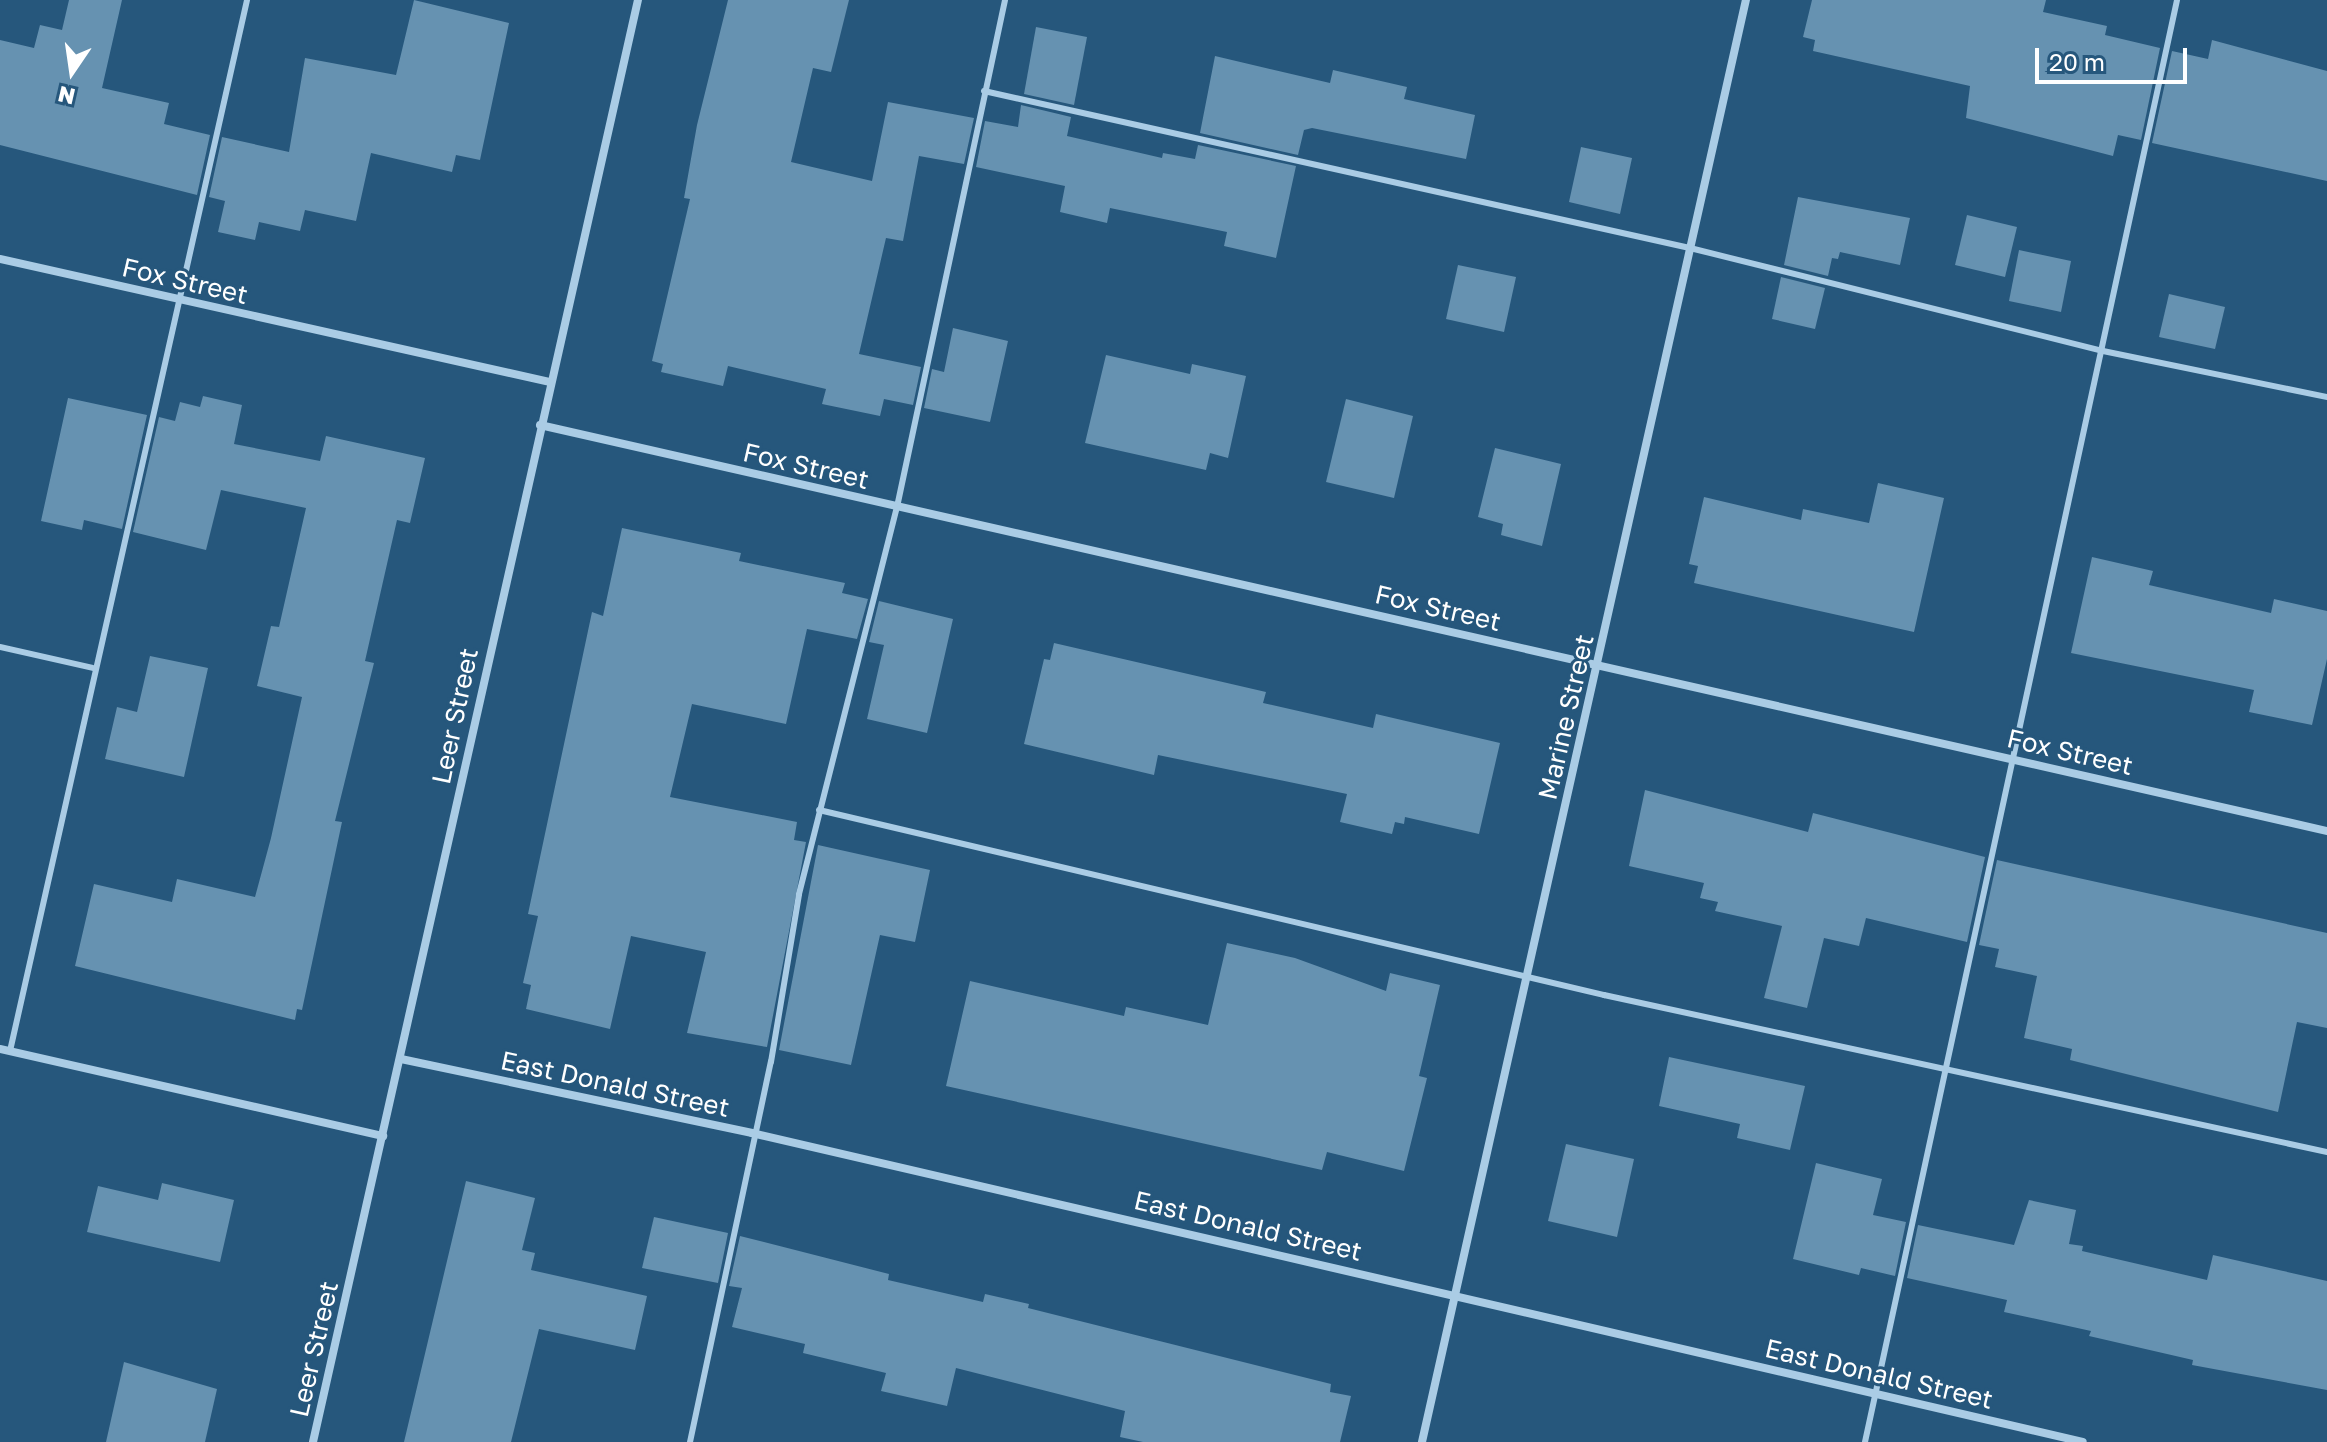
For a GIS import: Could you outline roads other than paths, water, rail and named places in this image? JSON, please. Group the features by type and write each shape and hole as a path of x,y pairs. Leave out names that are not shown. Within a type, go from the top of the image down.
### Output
{"street":[{"name":"Leer Street","path":"313,1442 638,0"},
{"name":"Marine Street","path":"1422,1442 1746,0"},
{"name":"Fox Street","path":"0,259 550,382"},
{"name":"Fox Street","path":"540,425 2327,831"},
{"path":"0,1049 383,1136"},
{"name":"East Donald Street","path":"401,1059 752,1133 2083,1442"}],"lane":[{"path":"10,1051 46,908 93,668 247,0"},
{"path":"690,1442 752,1133 771,1062 799,894 897,507 1005,0"},
{"path":"1865,1442 2177,0"},
{"path":"984,91 1690,248 2103,351 2327,397"},
{"path":"0,647 93,668"},
{"path":"819,810 966,849 2327,1152"}]}
